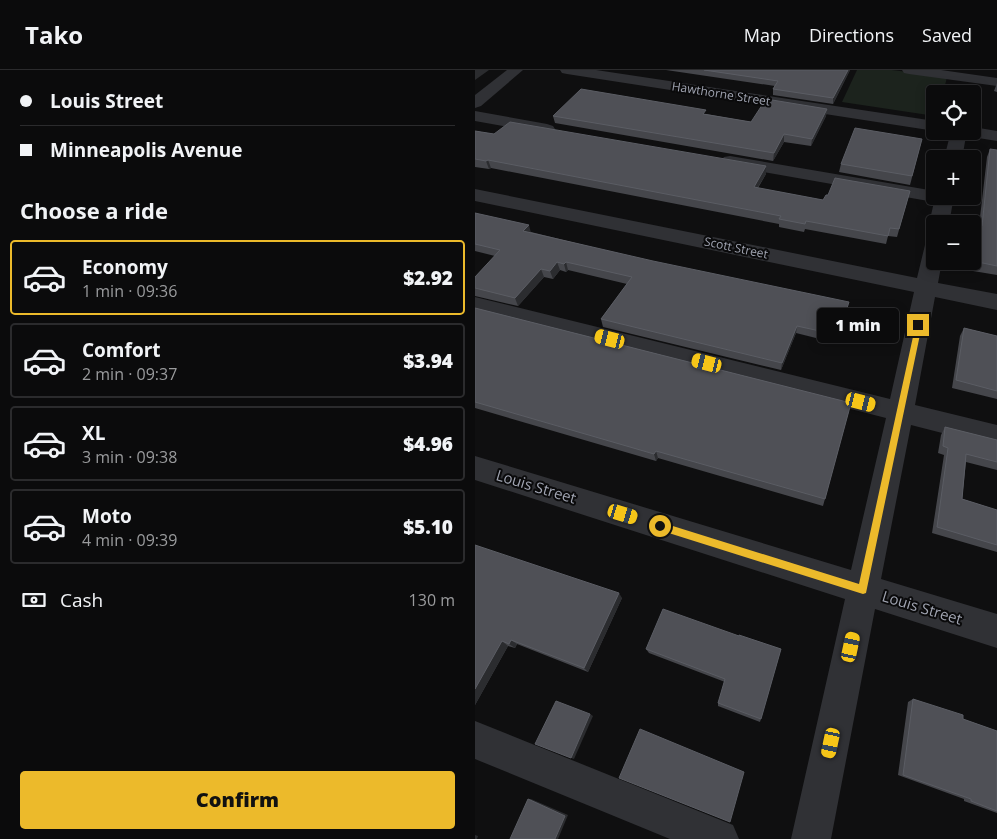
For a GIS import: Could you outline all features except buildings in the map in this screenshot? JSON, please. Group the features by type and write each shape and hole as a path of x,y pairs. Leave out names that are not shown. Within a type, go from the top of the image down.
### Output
{"street":[{"path":"475,103 516,70"},
{"name":"Hawthorne Street","path":"567,70 926,125"},
{"path":"909,70 971,74 997,82"},
{"path":"475,116 563,132"},
{"path":"981,133 997,136"},
{"path":"710,157 926,194"},
{"name":"Scott Street","path":"475,195 997,302"},
{"path":"811,839 930,270"},
{"path":"475,306 997,436"},
{"name":"Louis Street","path":"475,468 997,631"},
{"path":"475,740 719,839"}],"shaded area":[{"path":"857,70 892,70 947,77 945,85 926,85 926,115 842,102"}],"route":[{"path":"660,526 863,590 918,325"}]}
